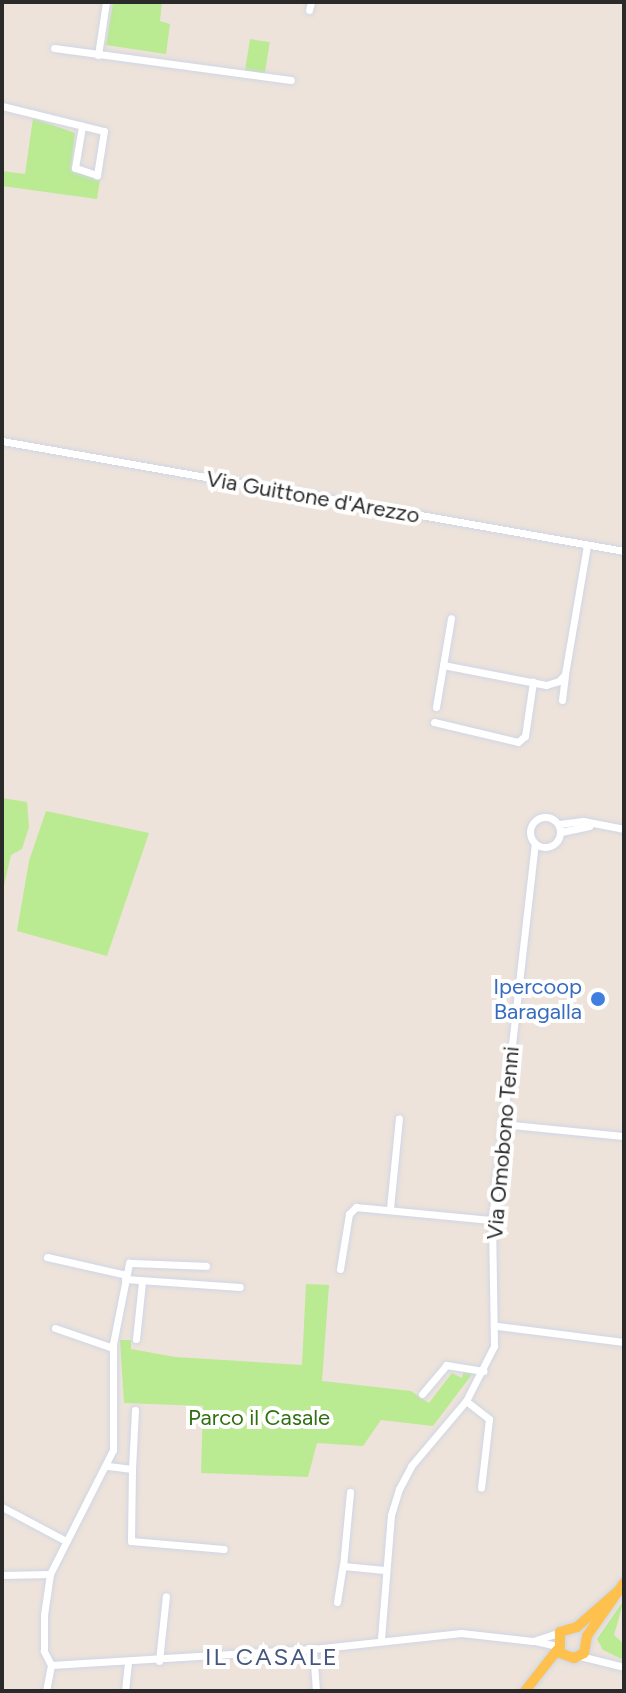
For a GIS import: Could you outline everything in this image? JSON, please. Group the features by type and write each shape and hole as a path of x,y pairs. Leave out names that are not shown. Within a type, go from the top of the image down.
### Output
{"main road":[{"path":"525,1691 559,1650 560,1632 577,1627 621,1587"},
{"path":"559,1650 579,1656 621,1587"},
{"path":"577,1627 588,1639"}],"street":[{"path":"98,55 106,2"},
{"path":"54,48 291,80"},
{"path":"2,106 104,131 97,175 75,168 82,126"},
{"name":"Via Guittone d'Arezzo","path":"2,441 624,551"},
{"path":"562,700 587,545"},
{"path":"436,707 451,618"},
{"path":"443,665 546,685 565,674"},
{"path":"434,722 518,742 525,736 533,682"},
{"name":"Via Omobono Tenni","path":"381,1639 385,1570 399,1489 411,1466 466,1401 484,1371 497,1326 492,1220 534,867 535,843 530,828 536,820 551,817 560,828"},
{"name":"Via Omobono Tenni","path":"560,828 599,826 624,829"},
{"name":"Via Omobono Tenni","path":"534,867 560,828"},
{"path":"535,843 546,847"},
{"path":"390,1208 399,1118"},
{"path":"503,1124 624,1136"},
{"path":"340,1269 353,1209 390,1208 492,1220"},
{"path":"47,1257 142,1282 240,1287"},
{"path":"46,1691 51,1665 44,1627 50,1574 64,1540 108,1466 117,1411 113,1348 129,1263 206,1266"},
{"path":"136,1339 142,1282"},
{"path":"497,1326 624,1342"},
{"path":"55,1328 113,1348"},
{"path":"422,1394 446,1365 484,1371"},
{"path":"466,1401 489,1419 481,1488"},
{"path":"135,1410 131,1541 224,1549"},
{"path":"108,1466 132,1469"},
{"path":"337,1602 350,1492"},
{"path":"2,1507 64,1540"},
{"path":"343,1566 385,1570"},
{"path":"2,1575 50,1574"},
{"path":"159,1661 166,1596"},
{"path":"533,1641 560,1632"},
{"path":"51,1665 128,1663 313,1649 381,1639 461,1633 533,1641 559,1650"},
{"path":"588,1639 603,1660"},
{"path":"313,1649 316,1691"},
{"path":"579,1656 624,1667"},
{"path":"125,1691 128,1663"}],"green space":[{"path":"113,2 162,2 160,21 170,24 166,54 106,45"},
{"path":"250,39 270,42 265,74 245,71"},
{"path":"33,118 75,133 71,170 100,179 97,199 2,186 2,171 25,174"},
{"path":"2,798 27,802 29,827 22,849 11,855 2,894"},
{"path":"46,811 149,833 107,956 17,931 29,861"},
{"name":"Parco il Casale","path":"306,1284 329,1285 322,1381 411,1391 429,1403 452,1373 462,1378 464,1369 473,1373 433,1426 381,1420 363,1446 317,1443 308,1477 201,1473 203,1406 124,1403 120,1340 131,1340 131,1349 175,1357 302,1365"},
{"path":"624,1600 614,1635 624,1644 624,1660 603,1650 597,1639"}],"place":[{"name":"Ipercoop Baragalla","path":"598,999"}],"district":[{"name":"IL CASALE","path":"272,1657"}]}
